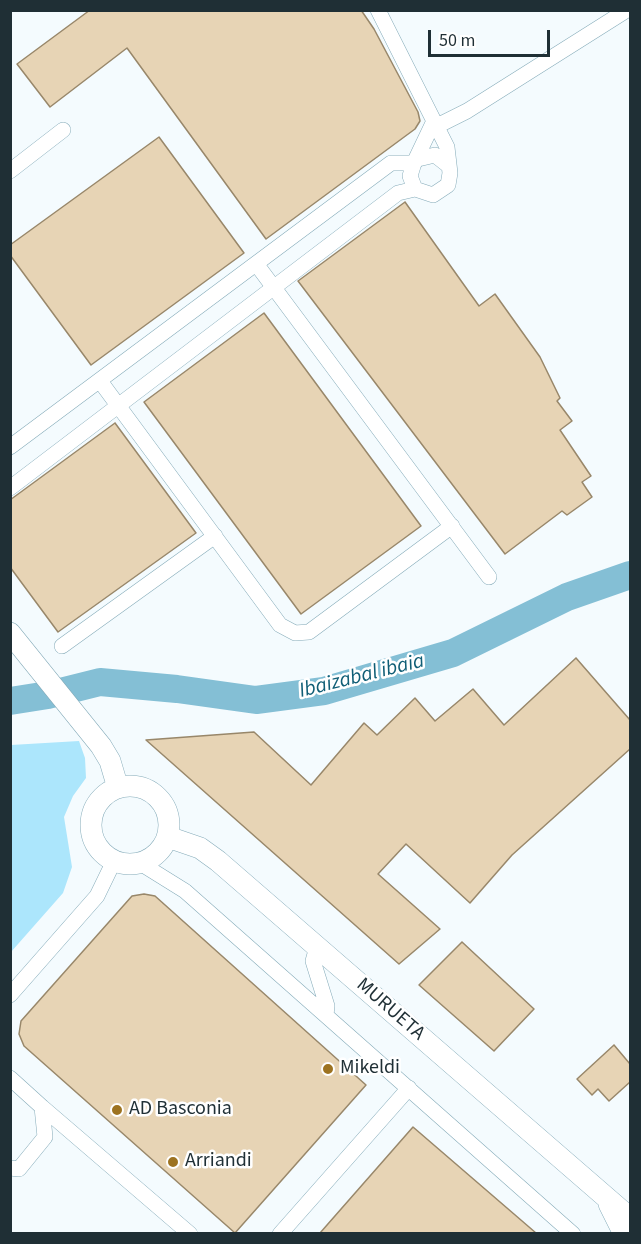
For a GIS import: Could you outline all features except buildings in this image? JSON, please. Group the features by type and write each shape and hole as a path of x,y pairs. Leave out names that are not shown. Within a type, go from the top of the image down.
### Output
{"street":[{"path":"10,488 398,194 415,189 433,195 444,190 450,179 447,147 378,10"},
{"path":"415,189 410,176 414,163 435,123 467,111 627,10"},
{"path":"10,171 63,130"},
{"path":"10,447 391,164 414,163 423,156 435,155 449,166"},
{"path":"256,265 275,287 489,577"},
{"path":"100,381 280,625 295,633 309,632 452,526"},
{"path":"62,646 215,536"},
{"path":"10,633 87,727 110,761 118,788"},
{"path":"118,788 142,788 153,793 167,813 168,837 157,853 140,863 127,864 114,861 97,846 91,824 99,801 118,788"},
{"name":"MURUETA","path":"168,837 200,848 218,861 630,1218"},
{"path":"10,994 97,896 114,861"},
{"path":"140,863 185,891 573,1233"},
{"path":"316,947 313,961 327,1006 326,1015"},
{"path":"10,1078 190,1233"},
{"path":"280,1233 409,1088"},
{"path":"14,1172 45,1137 42,1107"},
{"name":"MURUETA","path":"604,1196 624,1233"}],"shaded area":[{"path":"79,741 85,758 86,778 73,796 64,817 72,867 63,893 11,952 11,745"}],"waterway":[{"name":"Ibaizabal ibaia","path":"10,701 48,695 100,682 177,689 256,700 324,691 453,653 567,597 630,575"}],"place":[{"name":"Mikeldi","path":"328,1069"},
{"name":"AD Basconia","path":"117,1110"},
{"name":"Arriandi","path":"173,1162"}]}
